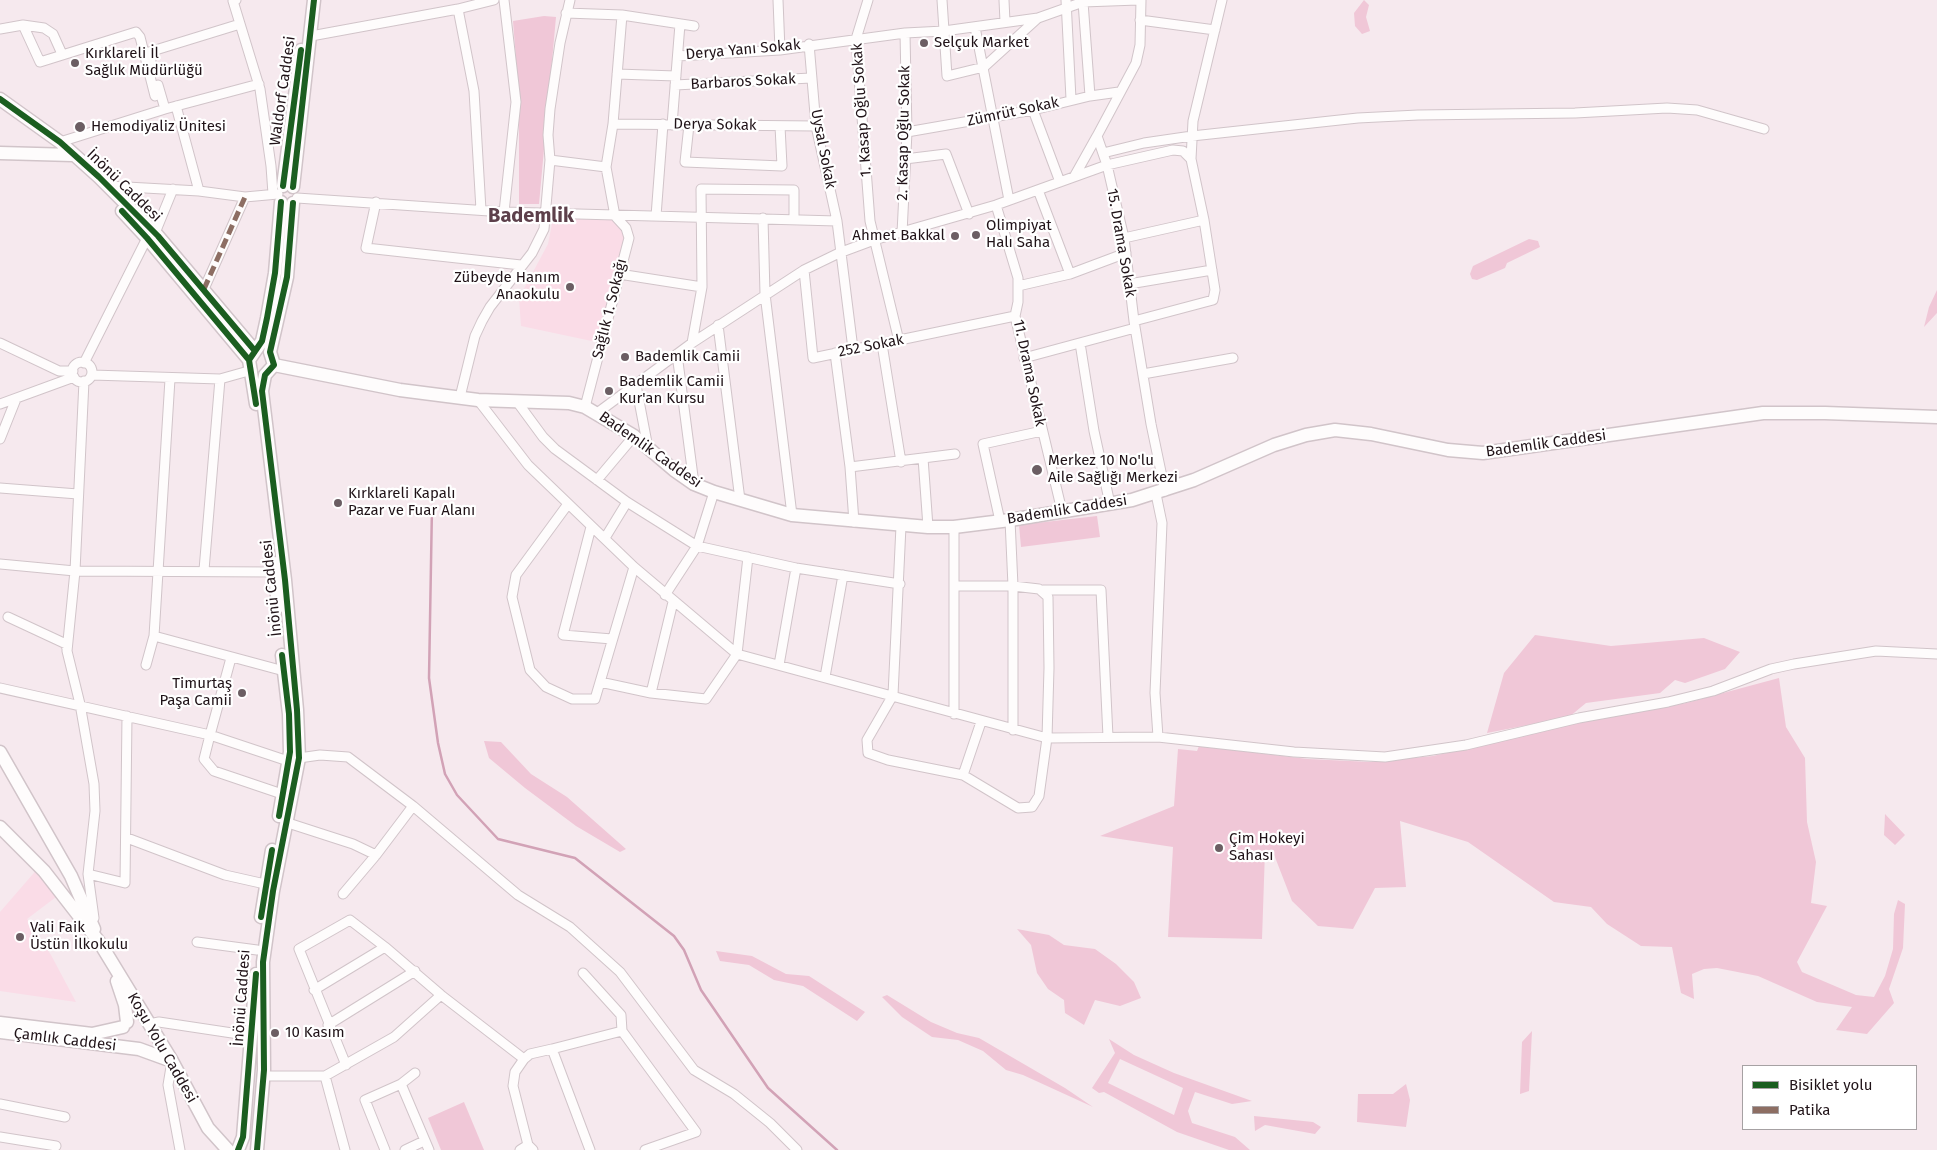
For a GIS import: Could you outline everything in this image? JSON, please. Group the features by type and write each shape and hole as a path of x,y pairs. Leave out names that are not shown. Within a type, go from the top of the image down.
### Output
{"main road":[{"name":"Waldorf Caddesi","path":"252,361 262,341 276,273 306,0"},
{"name":"Waldorf Caddesi","path":"272,357 288,277 285,195 311,36 314,0"},
{"path":"0,99 60,142 73,155"},
{"path":"0,153 73,155"},
{"name":"İnönü Caddesi","path":"73,155 109,186 151,235 252,361"},
{"name":"İnönü Caddesi","path":"73,155 95,184 151,235 204,289 252,361 293,759 282,794 265,884 257,950 252,1036 242,1142 238,1150"},
{"name":"Bademlik Caddesi","path":"252,361 262,349 272,357 400,390 478,400 518,403 569,403 585,406 634,436 694,484 714,492 792,515 854,522 928,527 954,527 1005,521 1110,504 1161,492 1274,445 1306,435 1335,430 1371,434 1448,450 1483,453 1763,414 1825,413 1937,417"},
{"path":"252,361 259,376 265,376 272,371 272,357"},
{"name":"İnönü Caddesi","path":"257,1150 264,1076 263,962 285,822 297,710 285,580 262,391 265,376"},
{"path":"0,752 71,876 100,943"},
{"name":"Koşu Yolu Caddesi","path":"0,827 44,872 100,943 172,1061 213,1136 228,1150"},
{"name":"Koşu Yolu Caddesi","path":"110,960 125,1005 125,1024"},
{"name":"Çamlık Caddesi","path":"0,1023 92,1034 125,1024 150,1025 149,1043 134,1049"},
{"name":"Çamlık Caddesi","path":"125,1024 121,1036 134,1049"},
{"name":"Çamlık Caddesi","path":"0,1032 134,1049 172,1061"},
{"path":"238,1150 252,1150"}],"street":[{"path":"236,0 233,2 259,84 271,166 285,195"},
{"path":"311,36 458,9 472,2 494,0"},
{"path":"504,0 516,102 504,212"},
{"path":"460,397 475,336 482,321 540,240 547,214 550,109 566,13 570,0"},
{"path":"778,0 780,50"},
{"name":"1. Kasap Oğlu Sokak","path":"868,0 856,39 870,221 899,340"},
{"path":"942,0 946,76 984,67 1038,18 1067,4 1139,0 1140,46 1136,63 1074,177"},
{"path":"1004,0 1006,22"},
{"path":"1024,358 1080,343 1213,300 1215,290 1212,270 1191,159 1193,121 1222,0"},
{"path":"1083,2 1090,96"},
{"path":"1067,4 1071,100"},
{"path":"458,9 475,101 481,210"},
{"path":"566,13 622,15 694,26"},
{"path":"615,216 606,167 613,124 622,15"},
{"name":"Derya Yanı Sokak","path":"678,56 780,50 809,44 905,33 944,31 1038,18"},
{"path":"1140,20 1215,30"},
{"path":"164,109 149,52 240,24"},
{"path":"656,216 667,125 676,80 680,24"},
{"path":"23,25 40,62 136,32 140,37 155,96"},
{"path":"0,29 23,25 44,28 54,34 62,54"},
{"path":"975,27 1009,200"},
{"name":"2. Kasap Oğlu Sokak","path":"902,233 907,132 905,33"},
{"name":"Uysal Sokak","path":"809,44 816,126 837,221 839,253 853,349"},
{"name":"Barbaros Sokak","path":"617,74 676,80 811,78"},
{"path":"60,142 164,109 259,84"},
{"name":"Zümrüt Sokak","path":"907,132 993,118 1090,96 1119,92"},
{"path":"176,106 199,191"},
{"path":"1103,153 1144,143 1192,136 1358,118 1575,113 1667,108 1698,110 1764,129"},
{"path":"1033,110 1060,182"},
{"name":"Derya Sokak","path":"613,124 816,126"},
{"path":"689,125 685,162 782,166 780,126"},
{"name":"15. Drama Sokak","path":"1097,136 1108,165 1124,238 1134,325 1161,492 1162,524 1155,693 1158,737"},
{"path":"598,413 718,325 804,270 839,253 874,240 996,206 1108,165 1174,150 1184,151 1191,159"},
{"path":"905,159 946,154 969,214"},
{"path":"550,160 606,167"},
{"path":"109,186 199,191 245,197 285,195 504,212 837,221"},
{"path":"74,374 75,366 84,363 173,189"},
{"path":"692,343 702,287 701,189 794,190 794,219"},
{"path":"1038,190 1070,274"},
{"path":"204,289 245,197"},
{"path":"376,202 366,248 522,265"},
{"name":"11. Drama Sokak","path":"996,206 1018,286 1015,316 1024,358 1062,512"},
{"name":"Sağlık 1. Sokağı","path":"585,406 628,238 626,228 615,216"},
{"path":"763,218 765,294 792,515"},
{"path":"1124,238 1204,220"},
{"path":"1018,286 1070,274 1126,253"},
{"name":"252 Sokak","path":"804,270 813,358 1015,316"},
{"path":"1129,284 1212,270"},
{"path":"619,274 702,287"},
{"path":"718,325 740,500"},
{"path":"0,342 58,371 74,374 84,381"},
{"path":"1080,343 1094,431 1110,504"},
{"path":"882,344 901,462"},
{"path":"834,353 850,468 854,522"},
{"path":"677,354 694,484"},
{"path":"1143,374 1233,358"},
{"path":"67,651 75,571 84,381 92,374 170,379 220,379 252,361"},
{"path":"84,363 90,366 92,374"},
{"path":"0,404 74,374"},
{"path":"146,665 154,636 170,379"},
{"path":"204,570 220,379"},
{"path":"636,386 648,448"},
{"path":"0,439 16,399"},
{"path":"478,400 528,465 591,527 673,602 737,654 893,695 981,722 1047,738 1158,737 1294,752 1385,757 1466,745 1572,720 1668,702 1714,691 1771,669 1794,664 1876,651 1937,654"},
{"path":"518,403 549,443 627,502 697,546 796,568 900,584"},
{"path":"1013,730 1013,586 1005,521 983,444 1042,431"},
{"path":"597,480 634,436"},
{"path":"850,468 955,454"},
{"path":"923,458 928,527"},
{"path":"0,488 78,494"},
{"path":"665,595 697,546 714,492"},
{"path":"605,538 627,502"},
{"path":"568,504 516,575 512,597 530,670 546,687 572,699 595,699 634,567"},
{"path":"901,526 900,584 893,695 867,740 868,753 888,760 963,775 1018,808 1032,807 1039,796 1047,738 1049,602 1043,590"},
{"path":"591,527 563,635 612,639"},
{"path":"954,527 956,586 954,714"},
{"path":"600,682 650,693 706,699 737,654 748,557"},
{"path":"0,564 75,571 204,570 275,572"},
{"path":"779,665 796,568"},
{"path":"825,677 843,575"},
{"path":"956,586 1013,586 1043,590 1101,590 1108,738"},
{"path":"650,693 673,602"},
{"path":"8,617 66,644 80,704 94,784 96,811 88,874 92,907 100,943"},
{"path":"154,636 231,658 284,670"},
{"path":"231,658 204,759 214,771 282,794"},
{"path":"0,688 80,704 210,736 293,759 320,755 348,758 413,806 518,895 570,927 620,972 694,1070 734,1094 770,1123 797,1150"},
{"path":"88,874 125,883 128,716"},
{"path":"963,775 981,722"},
{"path":"343,894 376,855 413,806"},
{"path":"285,822 353,844 376,855"},
{"path":"127,838 225,875 265,884"},
{"path":"346,1065 328,1025 299,950 350,920 415,971 441,995 524,1059"},
{"path":"197,942 257,950"},
{"path":"314,990 385,947"},
{"path":"328,1025 415,971"},
{"path":"583,973 621,1015 622,1031 696,1132 645,1150"},
{"path":"264,1076 325,1076 394,1037 441,995"},
{"path":"150,1025 159,1022 252,1036"},
{"path":"527,1148 513,1086 515,1072 524,1059 530,1054 622,1031"},
{"path":"552,1050 590,1150"},
{"path":"172,1061 168,1085 180,1150"},
{"path":"385,1150 365,1100 401,1084 416,1073"},
{"path":"325,1076 345,1150"},
{"path":"401,1084 429,1150"},
{"path":"0,1104 65,1117"},
{"path":"0,1137 56,1146"},
{"path":"405,1150 424,1141"}],"shaded area":[{"path":"1364,0 1369,5 1366,17 1370,31 1362,34 1355,26 1354,13"},
{"path":"544,16 556,17 539,204 519,204 519,98 513,21"},
{"name":"Zübeyde Hanım Anaokulu","path":"554,214 615,216 629,238 601,343 521,326 519,298 548,244"},
{"path":"1529,239 1538,241 1540,247 1507,263 1505,268 1477,280 1472,279 1470,274 1473,266"},
{"path":"1937,290 1937,313 1924,327 1929,307"},
{"path":"1097,516 1100,537 1021,547 1019,525"},
{"path":"1535,635 1611,646 1704,638 1740,652 1725,669 1685,683 1675,680 1660,693 1586,703 1569,717 1487,733 1504,673"},
{"path":"1779,678 1786,727 1805,758 1807,822 1816,862 1811,903 1827,906 1797,962 1802,972 1856,995 1874,997 1885,976 1893,949 1894,914 1898,900 1905,904 1903,948 1889,989 1894,1003 1867,1034 1836,1030 1852,1007 1817,1002 1758,976 1717,968 1704,969 1692,974 1694,999 1681,993 1672,947 1641,946 1607,924 1591,907 1554,902 1468,842 1400,821 1406,887 1375,888 1353,929 1318,926 1292,901 1273,852 1265,851 1262,939 1168,937 1173,847 1100,836 1174,806 1178,749 1197,751 1199,746 1308,759 1371,762 1433,756 1562,726 1686,703"},
{"path":"484,741 501,742 531,774 567,797 626,849 620,852 576,826 525,788 489,758"},
{"path":"1885,814 1905,835 1895,845 1884,835"},
{"name":"Vali Faik Üstün İlkokulu","path":"39,867 60,894 27,919 51,955 76,1002 0,991 0,912"},
{"path":"1017,929 1049,935 1064,945 1095,949 1116,964 1134,982 1141,998 1120,1006 1095,1000 1084,1025 1065,1013 1064,1000 1048,989 1037,973 1031,945"},
{"path":"716,951 752,956 786,974 809,976 865,1012 857,1021 803,986 774,980 749,965 720,961"},
{"path":"887,995 931,1022 957,1033 979,1038 1065,1088 1093,1107 1023,1075 1006,1070 983,1051 958,1040 932,1037 902,1017 882,997"},
{"path":"1532,1031 1529,1091 1520,1094 1522,1042"},
{"path":"1109,1039 1134,1055 1174,1073 1252,1101 1232,1104 1195,1092 1188,1111 1192,1123 1235,1137 1250,1150 1229,1150 1177,1132 1104,1092 1099,1093 1092,1088 1115,1053","holes":["1120,1059 1183,1088 1174,1115 1108,1083"]},
{"path":"1406,1084 1410,1100 1406,1127 1357,1122 1358,1094 1393,1094"},
{"path":"464,1102 484,1150 441,1150 428,1118"},
{"path":"1254,1116 1313,1122 1321,1127 1315,1134 1265,1125 1255,1131"}],"waterway":[{"path":"432,506 429,678 438,743 445,774 457,795 498,839 575,858 674,936 684,950 701,990 768,1088 837,1150"}],"marked path":[{"path":"204,289 245,197"}],"cycle path":[{"path":"293,187 314,0"},
{"path":"283,186 301,50"},
{"path":"0,99 60,142 99,177 158,236 255,351"},
{"path":"256,404 249,360 262,341 267,318 275,273 281,202"},
{"path":"257,1150 264,1070 263,962 273,891 299,758 297,710 285,580 262,391 265,375 274,365 270,352 287,277 293,203"},
{"path":"122,211 147,238 249,360"},
{"path":"279,816 290,752 289,714 282,655"},
{"path":"261,917 272,850"},
{"path":"238,1150 243,1137 256,974"}],"place":[{"name":"Selçuk Market","path":"924,43"},
{"name":"Kırklareli İl Sağlık Müdürlüğü","path":"75,63"},
{"name":"Hemodiyaliz Ünitesi","path":"80,127"},
{"name":"Olimpiyat Halı Saha","path":"976,235"},
{"name":"Ahmet Bakkal","path":"955,236"},
{"name":"Zübeyde Hanım Anaokulu","path":"570,287"},
{"name":"Bademlik Camii","path":"625,357"},
{"name":"Bademlik Camii Kur'an Kursu","path":"609,391"},
{"name":"Merkez 10 No'lu Aile Sağlığı Merkezi","path":"1037,470"},
{"name":"Kırklareli Kapalı Pazar ve Fuar Alanı","path":"338,503"},
{"name":"Timurtaş Paşa Camii","path":"242,693"},
{"name":"Çim Hokeyi Sahası","path":"1219,848"},
{"name":"Vali Faik Üstün İlkokulu","path":"20,937"},
{"name":"10 Kasım","path":"275,1033"}],"district":[{"name":"Bademlik","path":"531,216"}]}
